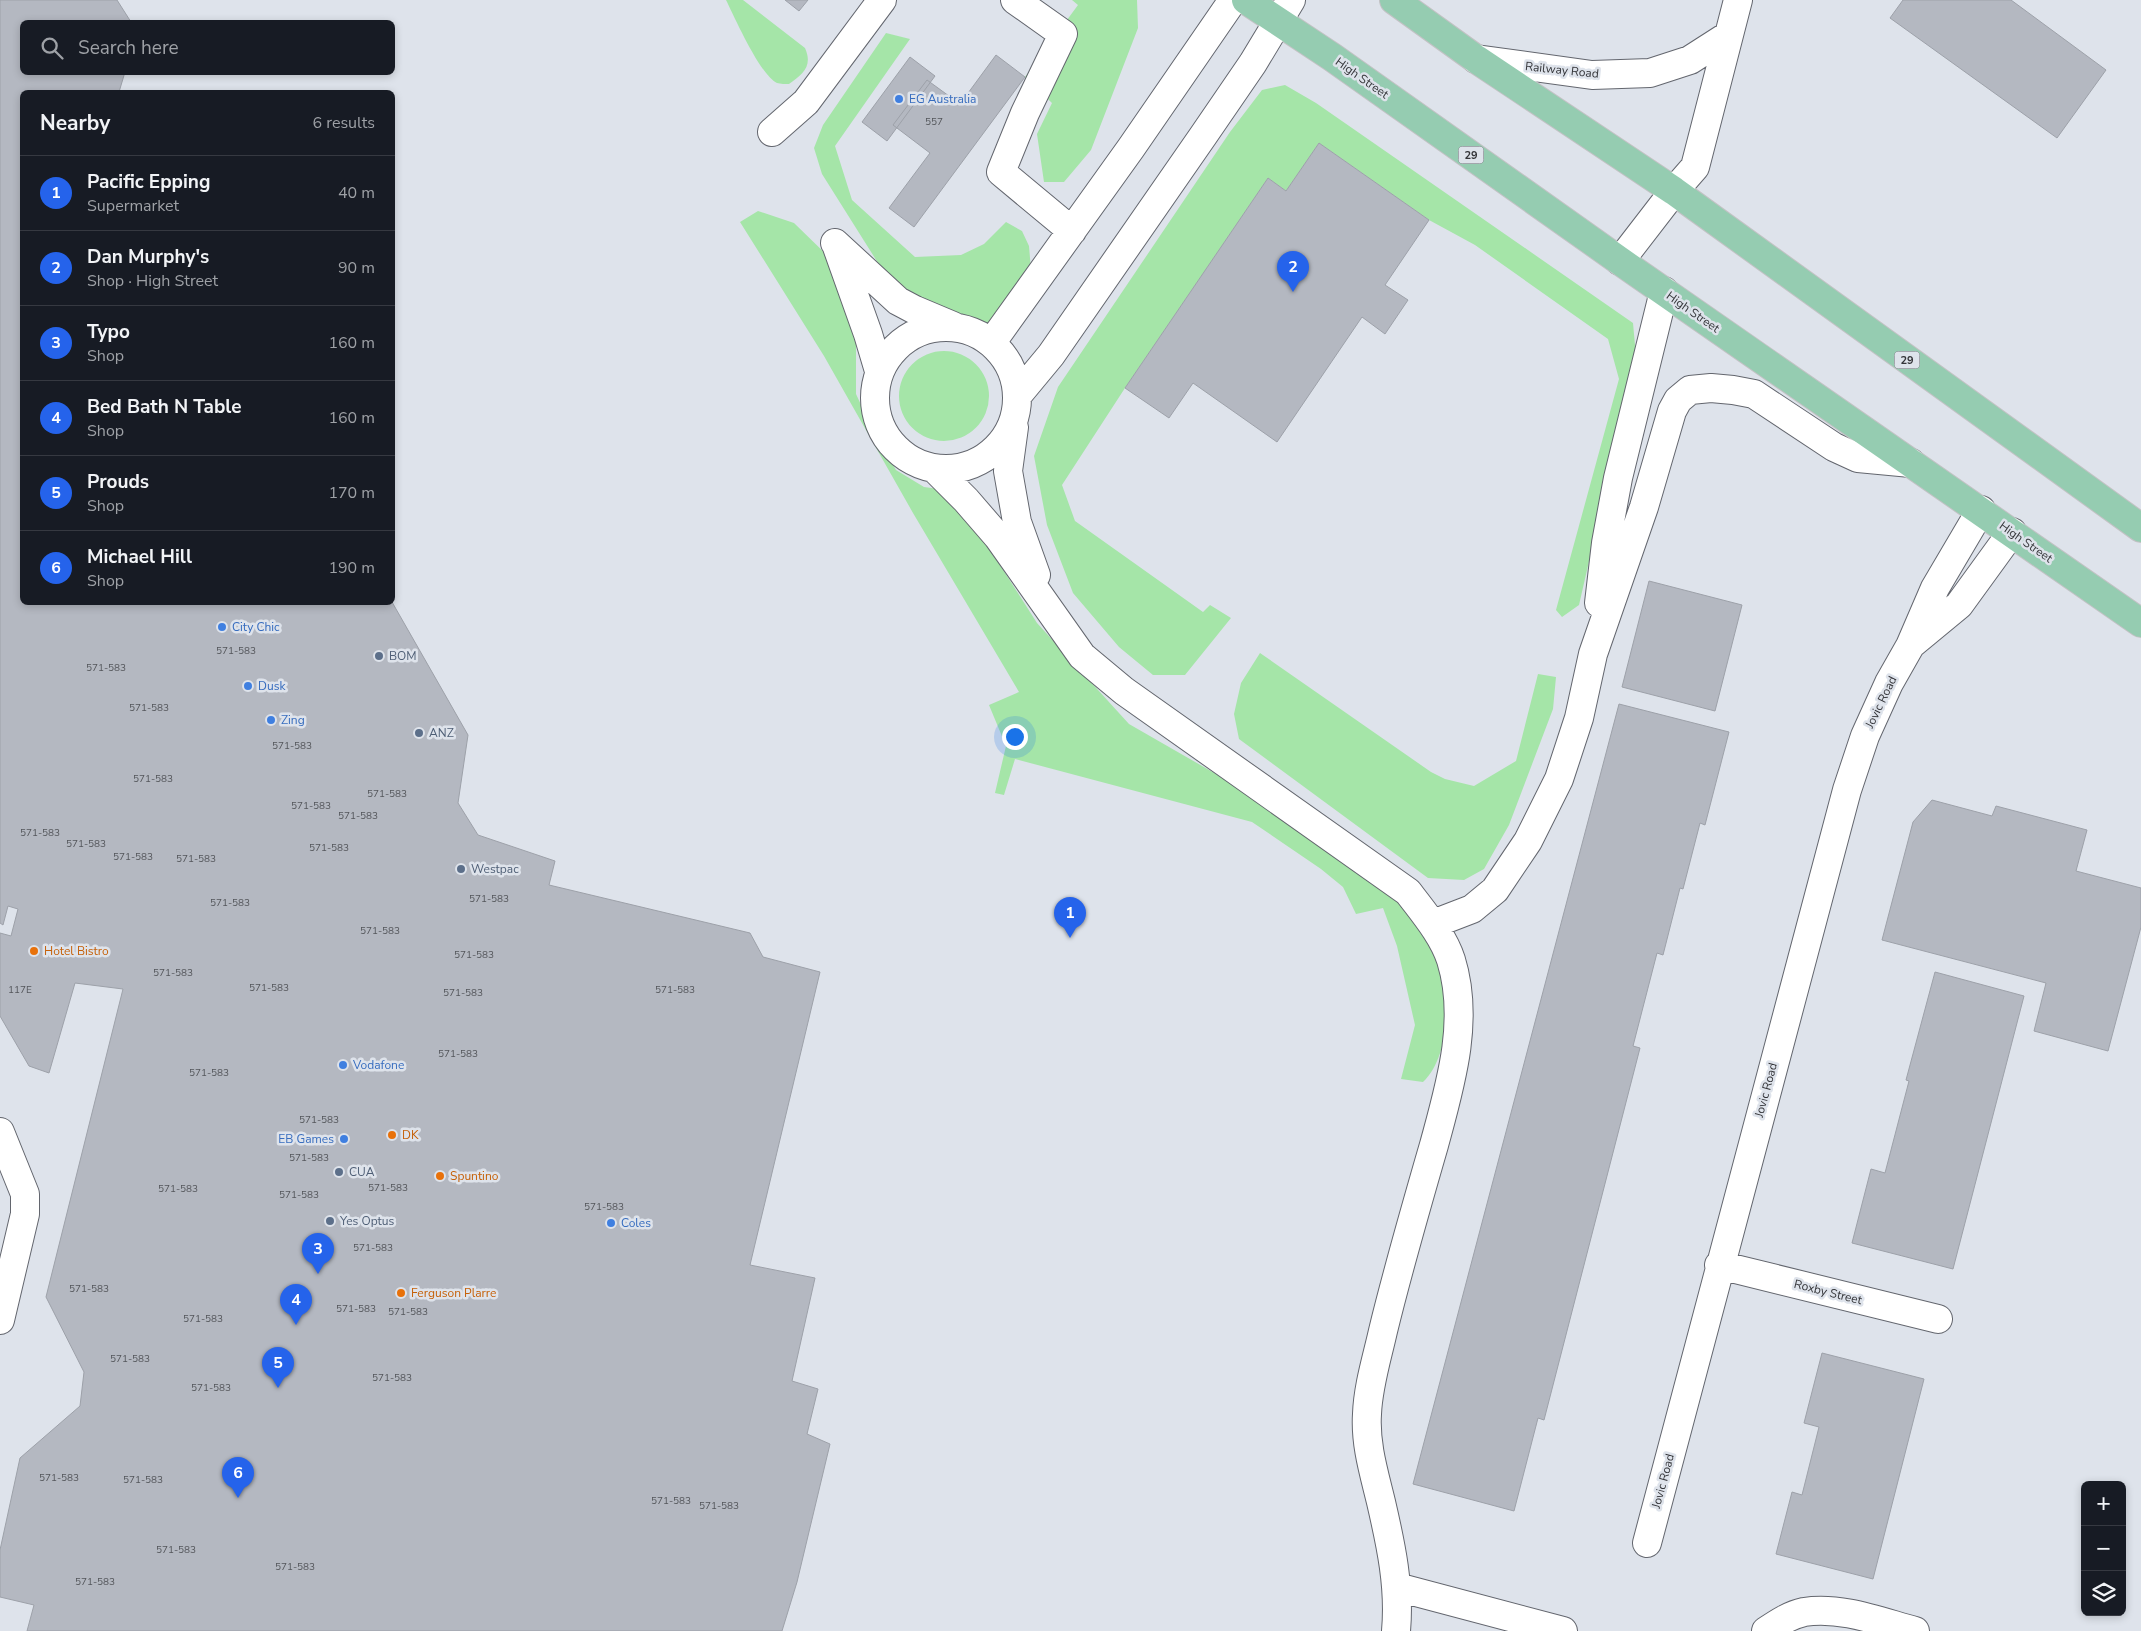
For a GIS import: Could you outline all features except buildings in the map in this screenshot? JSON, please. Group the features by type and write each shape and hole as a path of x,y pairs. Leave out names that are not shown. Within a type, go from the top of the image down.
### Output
{"main road":[{"name":"High Street","path":"1246,0 1284,10 1620,261 1981,510 2141,623"},
{"name":"29","path":"1394,0 1476,59 1674,191 2141,528"}],"street":[{"path":"772,132 806,102 882,0"},
{"path":"1015,0 1063,34 1025,113 1001,172 1072,232"},
{"path":"992,342 1072,232 1233,0"},
{"path":"1620,261 1695,167 1738,0"},
{"path":"954,326 931,327 909,336 892,351 879,371 874,392 876,413 883,433 896,450 914,462 934,469 955,469 976,463 994,452 1008,435 1016,406 1253,63 1284,10"},
{"name":"Railway Road","path":"1476,59 1592,75 1650,74 1690,60 1729,35"},
{"path":"879,371 868,334 835,243 898,301 954,326 972,330 992,342 1006,358 1014,376 1016,406 1008,471 1017,522 1048,610"},
{"path":"1594,654 1606,543 1618,478 1664,291"},
{"path":"1433,924 1472,909 1495,890 1528,841 1558,779 1579,718 1594,654 1644,507 1672,411 1678,400 1690,390 1711,388 1754,394 1834,447 1858,458 1911,463"},
{"path":"934,469 966,500 998,537 1082,656 1124,692 1408,892 1433,924 1451,959 1458,1000 1458,1048 1444,1108 1392,1294 1371,1382 1367,1414 1367,1442 1393,1556 1397,1587 1396,1631"},
{"name":"Jovic Road","path":"1647,1543 1846,790 1864,736 1889,683 1910,646 1935,588 1981,510"},
{"name":"Jovic Road","path":"1910,646 1959,605 2012,532"},
{"path":"0,1132 10,1174 25,1194 25,1214 6,1269 0,1320"},
{"name":"Roxby Street","path":"1719,1265 1938,1319"},
{"path":"1397,1587 1564,1631"},
{"path":"1766,1631 1784,1619 1804,1612 1836,1612 1915,1631"}],"green space":[{"path":"726,0 743,0 805,48 808,60 807,65 799,77 789,84 777,83 770,78 756,58"},
{"path":"1072,0 1137,0 1138,28 1091,150 1064,182 1044,182 1037,134 1052,103 1025,77 1078,5"},
{"path":"886,33 910,39 835,146 852,200 915,257 961,255 984,244 1006,222 1022,231 1029,246 1032,282 1007,317 972,330 954,326 895,290 822,174 814,148 823,125"},
{"path":"1285,85 1316,103 1633,323 1636,356 1579,605 1562,617 1556,610 1619,379 1608,339 1475,245 1429,220 1319,143 1286,191 1268,178 1125,388 1062,485 1075,521 1203,612 1210,605 1231,618 1185,675 1153,675 1119,647 1073,593 1047,525 1034,456 1058,387 1230,132 1262,90"},
{"path":"758,211 794,223 831,259 856,335 856,394 874,433 896,470 924,487 953,491 1037,623 1129,724 1357,855 1451,959 1448,1007 1443,1041 1439,1057 1432,1071 1423,1082 1401,1079 1415,1025 1397,946 1383,908 1356,914 1343,887 1321,869 1252,822 1015,759 1004,795 995,793 1006,746 989,705 1019,692 913,513 824,356 740,222"},
{"path":"944,351 961,355 976,364 985,379 989,396 985,413 976,428 961,437 944,441 927,437 912,428 903,413 899,396 903,379 912,364 927,355"},
{"path":"1260,653 1431,772 1445,779 1474,786 1516,761 1538,674 1556,677 1553,709 1509,825 1484,869 1464,880 1428,878 1239,739 1234,714 1241,683"}],"place":[{"name":"EG Australia","path":"899,99"},
{"name":"Dan Murphy's","path":"1293,292"},
{"name":"City Chic","path":"222,627"},
{"name":"BOM","path":"379,656"},
{"name":"Dusk","path":"248,686"},
{"name":"Zing","path":"271,720"},
{"name":"ANZ","path":"419,733"},
{"name":"Westpac","path":"461,869"},
{"name":"Pacific Epping","path":"1070,938"},
{"name":"Hotel Bistro","path":"34,951"},
{"name":"Vodafone","path":"343,1065"},
{"name":"DK","path":"392,1135"},
{"name":"EB Games","path":"344,1139"},
{"name":"CUA","path":"339,1172"},
{"name":"Spuntino","path":"440,1176"},
{"name":"Yes Optus","path":"330,1221"},
{"name":"Coles","path":"611,1223"},
{"name":"Typo","path":"318,1274"},
{"name":"Ferguson Plarre","path":"401,1293"},
{"name":"Bed Bath N Table","path":"296,1325"},
{"name":"Prouds","path":"278,1388"},
{"name":"Michael Hill","path":"238,1498"}]}
